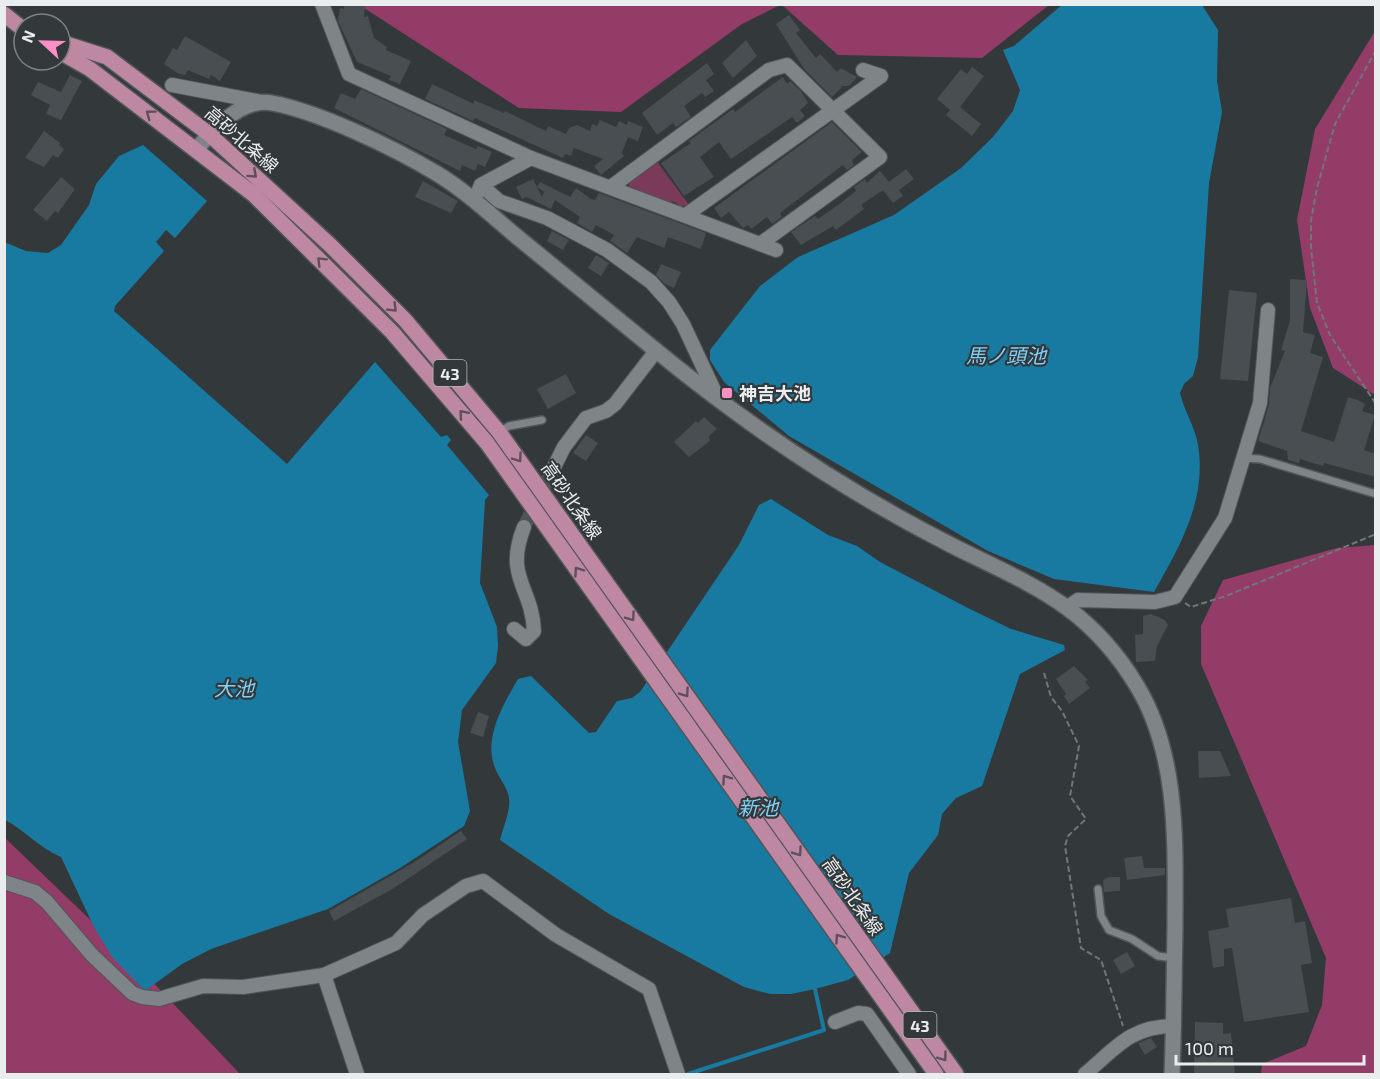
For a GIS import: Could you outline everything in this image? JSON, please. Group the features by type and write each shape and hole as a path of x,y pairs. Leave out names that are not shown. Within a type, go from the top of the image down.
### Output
{"main road":[{"name":"高砂北条線","path":"72,46 106,57 209,134 330,245 405,320 500,432 956,1074"},
{"name":"高砂北条線","path":"72,59 90,69 253,194 392,332 487,443 936,1074"}],"street":[{"path":"322,5 349,74 531,158 776,250"},
{"path":"611,187 769,70 787,65 880,157 760,244"},
{"path":"686,215 881,76 863,69"},
{"path":"172,85 290,107 378,143 437,174 473,200 656,351 762,432 898,516 1041,589 1069,606 1099,635 1126,669 1151,714 1160,744 1173,812 1172,1074"},
{"path":"197,149 209,134 237,111 257,101"},
{"path":"473,200 481,185 531,158"},
{"path":"481,185 499,201 547,218 607,250 651,282 669,302 683,324 718,399"},
{"path":"1069,606 1078,600 1155,602 1175,597 1225,518 1260,403 1269,310"},
{"path":"552,471 564,447 586,418 606,411 615,404 656,351"},
{"path":"514,629 525,639 534,631 533,613 516,567 515,553 524,527"},
{"path":"4,882 35,892 92,955 132,993 159,999 203,986 243,987 324,975 396,943 432,908 466,886 483,881 556,935 649,989 678,1074"},
{"path":"324,975 357,1074"},
{"path":"835,1022 858,1013 867,1014 909,1074"},
{"path":"1085,1074 1108,1051 1127,1037 1151,1028 1173,1026"}],"lane":[{"path":"500,432 508,426 542,420"},
{"path":"1243,458 1260,459 1376,494"},
{"path":"1098,889 1101,916 1108,930 1132,939 1158,956 1174,958"}],"path":[{"path":"1376,50 1335,124 1317,188 1311,220 1311,248 1317,303 1330,335 1376,404"},
{"path":"1175,597 1191,607 1376,534"},
{"path":"1044,673 1052,697 1080,746 1070,796 1086,819 1068,836 1065,846 1081,948 1101,960 1127,1037"}],"shaded area":[{"path":"365,4 780,5 742,24 621,112 519,108 364,8"},
{"path":"782,5 1049,5 982,58 838,55"},
{"path":"1375,31 1375,395 1333,368 1310,308 1297,220 1315,129"},
{"path":"655,159 689,205 677,207 678,204 672,201 670,204 629,189 629,179"},
{"path":"1375,545 1375,1074 1261,1074 1262,1064 1306,1046 1322,1005 1326,958 1201,664 1201,626 1223,580 1337,548"},
{"path":"4,837 130,958 240,1074 5,1074"}],"water":[{"name":"馬ノ頭池","path":"1063,4 1202,5 1218,30 1217,81 1222,112 1209,183 1198,357 1193,376 1184,384 1180,393 1198,445 1199,485 1182,540 1154,592 1054,579 988,551 789,436 724,382 710,360 710,350 760,286 798,257 894,215 961,168 993,137 1013,111 1020,90 1003,50 1014,46"},
{"name":"大池","path":"143,145 207,201 175,238 166,230 156,242 164,251 115,306 114,311 287,464 375,362 441,437 447,435 451,440 447,445 489,495 485,500 480,583 497,627 498,646 496,663 462,710 458,742 470,811 464,826 400,868 328,909 211,949 182,964 145,991 112,957 94,927 61,857 5,820 4,242 26,251 48,253 61,245 89,205 96,184 119,156"},
{"name":"新池","path":"771,499 828,535 857,546 880,562 966,607 1011,629 1064,645 1065,650 1020,674 982,786 956,798 942,814 938,835 909,873 890,953 848,980 791,994 770,994 744,987 609,914 500,840 508,813 509,798 495,768 491,745 496,722 512,689 518,679 531,676 589,733 596,732 617,701 632,698 640,692 739,545 759,505"}],"building":[{"path":"344,4 365,4 364,17 368,16 374,38 387,47 386,50 411,61 400,84 389,80 391,76 357,62 338,21 340,8 344,9"},
{"path":"789,15 800,30 796,33 816,58 820,54 837,72 841,68 857,77 849,86 843,86 832,97 804,69 776,24"},
{"path":"185,36 231,62 220,81 211,75 209,79 188,70 185,75 179,74 164,64 173,48 177,50"},
{"path":"746,40 757,56 733,78 722,63"},
{"path":"707,63 714,74 706,80 714,91 705,97 702,93 684,106 691,117 676,127 673,123 657,135 642,113"},
{"path":"972,67 984,76 960,107 981,124 972,136 946,115 950,110 937,99 961,69 967,74"},
{"path":"70,75 82,81 61,120 46,114 50,105 31,95 38,82 61,92"},
{"path":"783,77 787,84 790,81 801,91 808,103 800,110 805,116 797,123 792,117 731,159 719,142 700,157 714,177 684,196 661,163 691,143 689,141 733,109 735,112"},
{"path":"432,84 474,104 474,100 504,113 505,111 546,131 548,126 566,134 569,128 577,125 590,131 592,124 597,126 600,120 616,127 619,121 627,125 628,121 643,127 638,141 628,137 622,153 624,156 601,175 594,166 603,159 574,148 571,156 565,154 563,158 475,118 473,121 425,99"},
{"path":"361,89 447,129 444,135 476,149 478,146 492,152 485,167 478,164 475,171 462,165 460,171 334,108 341,93 355,99"},
{"path":"832,122 862,152 852,160 854,165 847,170 843,165 780,213 782,217 772,224 767,217 751,229 748,225 743,228 729,212 721,218 714,208"},
{"path":"44,131 64,149 58,158 53,155 44,167 25,158"},
{"path":"906,169 914,179 899,190 903,196 893,203 883,190 861,205 864,209 836,230 833,226 801,245 791,232 815,216 818,219 842,202 856,191 854,187 865,179 867,183 880,171 889,182"},
{"path":"61,177 75,189 58,213 55,211 47,221 33,210"},
{"path":"533,179 537,187 540,182 570,197 576,188 595,200 599,193 706,233 701,249 668,237 664,248 637,237 627,253 610,241 614,235 596,225 592,232 577,223 580,217 555,200 551,209 527,197 522,199 516,187"},
{"path":"423,181 458,201 451,213 415,197"},
{"path":"552,231 569,240 563,250 547,241"},
{"path":"596,255 609,263 601,276 588,268"},
{"path":"661,264 681,272 674,288 665,284 656,275"},
{"path":"1290,279 1307,280 1303,332 1315,335 1310,353 1323,357 1301,431 1334,442 1348,397 1365,404 1362,411 1375,415 1364,450 1376,454 1376,477 1324,463 1323,466 1300,459 1299,463 1288,460 1287,451 1258,441 1269,405 1270,388 1285,351 1281,350 1290,321"},
{"path":"1229,290 1257,293 1248,381 1220,379"},
{"path":"566,374 576,393 548,409 537,389"},
{"path":"704,417 717,429 709,436 710,441 689,457 674,442 696,421 698,423"},
{"path":"586,435 598,443 586,461 573,453"},
{"path":"1151,614 1165,620 1168,625 1157,646 1155,661 1136,662 1135,635 1143,634 1143,616"},
{"path":"1074,666 1088,680 1085,682 1090,688 1069,704 1064,696 1066,694 1056,679"},
{"path":"478,712 489,716 483,737 470,733"},
{"path":"1198,751 1220,751 1231,776 1199,778"},
{"path":"461,831 467,839 394,888 334,921 329,911 413,863"},
{"path":"1142,856 1144,868 1165,868 1165,875 1127,880 1124,858"},
{"path":"1109,877 1120,877 1120,891 1104,892 1103,880"},
{"path":"1291,898 1295,923 1305,921 1312,963 1301,965 1309,1012 1244,1022 1232,948 1224,949 1224,966 1213,968 1208,931 1229,927 1226,909"},
{"path":"1127,952 1135,966 1121,974 1113,960"},
{"path":"1195,1022 1223,1023 1223,1034 1231,1033 1235,1074 1194,1074"},
{"path":"1151,1038 1157,1047 1145,1055 1138,1043"}],"waterway":[{"path":"688,1074 824,1030 815,989"}],"tunnel":[{"path":"524,527 552,471"}],"place":[{"name":"神吉大池","path":"727,393"}]}
